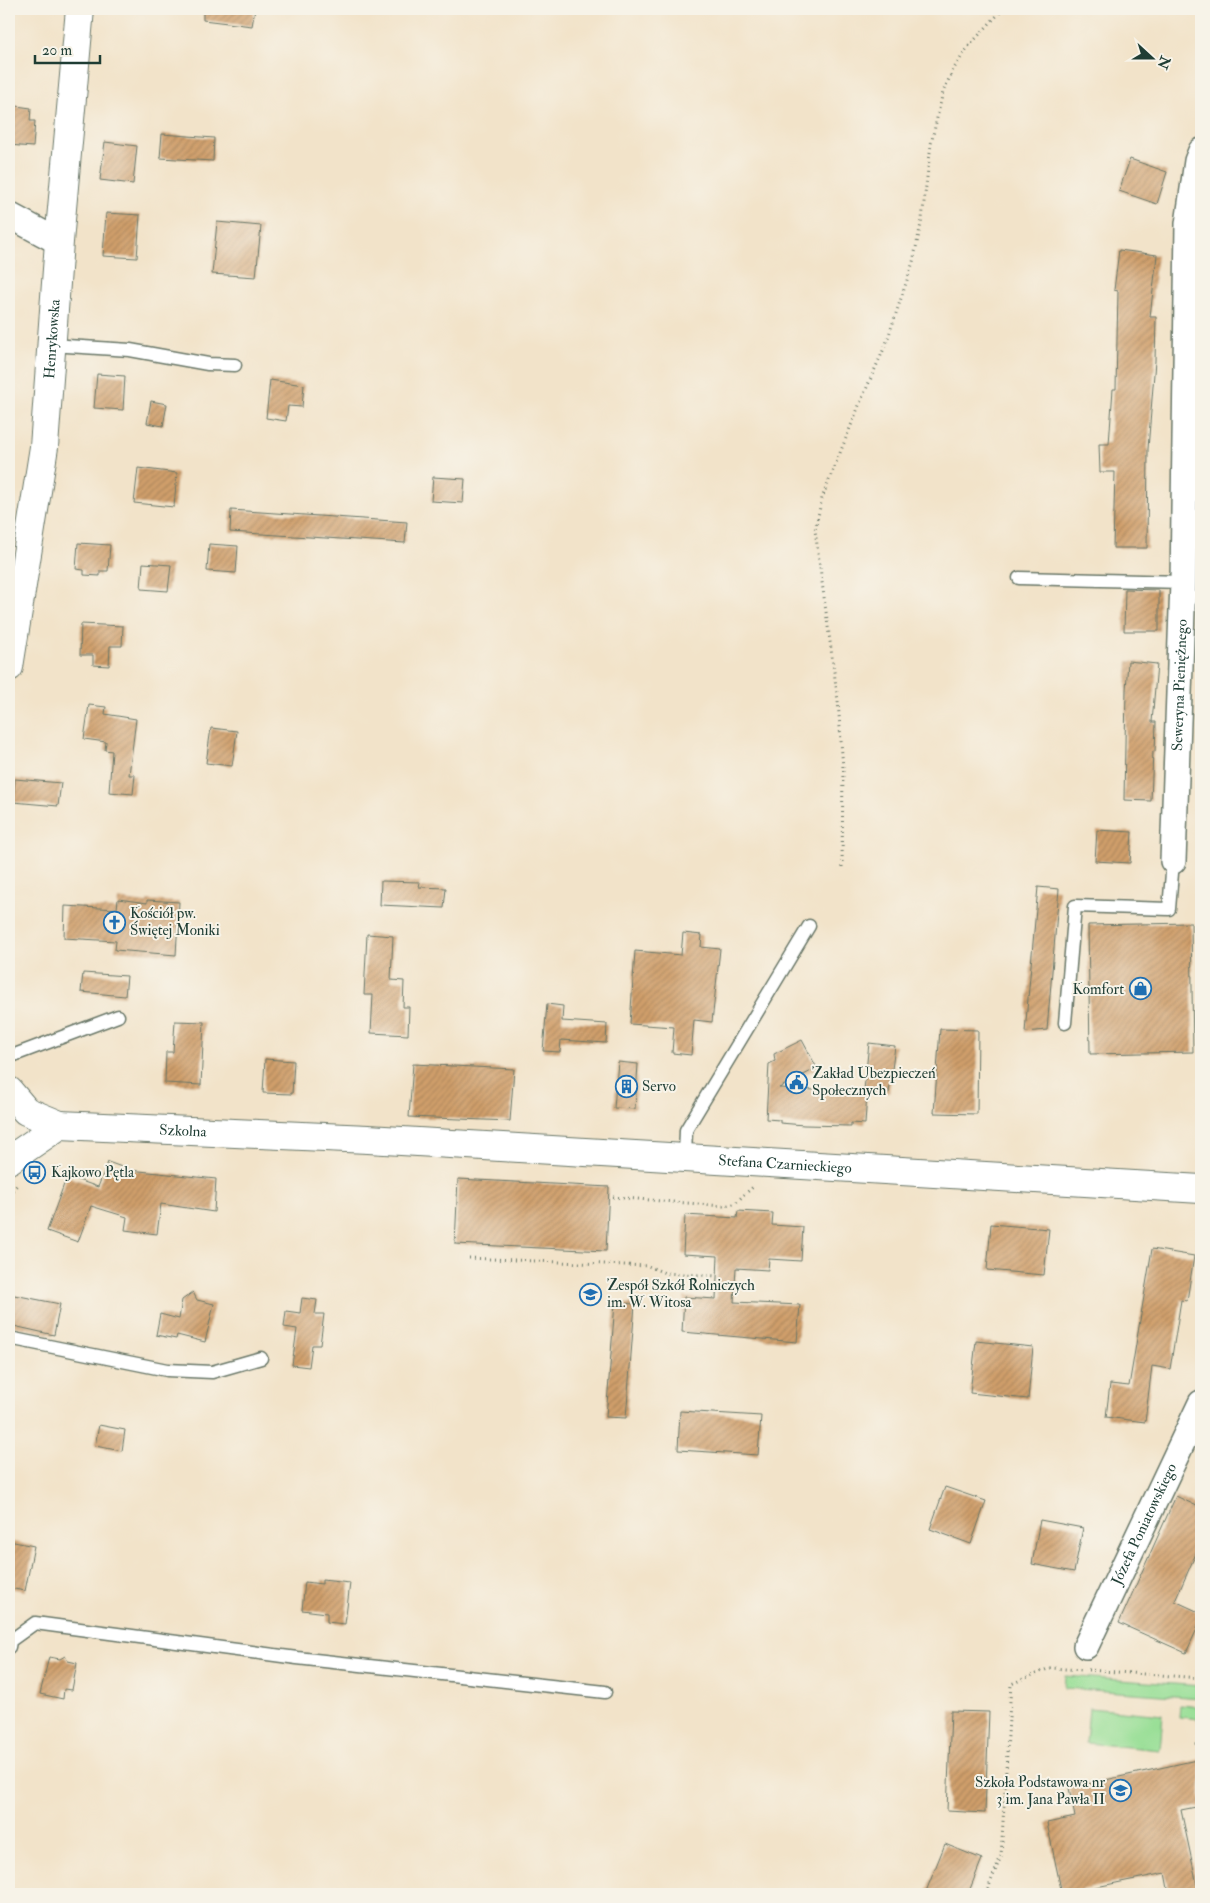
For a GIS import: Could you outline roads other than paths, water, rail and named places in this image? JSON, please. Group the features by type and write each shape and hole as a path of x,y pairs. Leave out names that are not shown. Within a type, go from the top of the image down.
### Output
{"street":[{"name":"Henrykowska","path":"9,666 15,593 44,447 59,242 80,9"},
{"name":"Seweryna Pieniężnego","path":"1173,861 1192,582 1188,224 1197,161 1201,151"},
{"path":"9,215 59,242"},
{"path":"9,1151 17,1101 60,1125 9,1160"},
{"name":"Szkolna","path":"60,1125 368,1139"},
{"name":"Stefana Czarnieckiego","path":"368,1139 1201,1189"},
{"name":"Józefa Poniatowskiego","path":"1086,1646 1201,1403"}],"lane":[{"path":"51,345 130,350 208,364 235,365"},
{"path":"1019,578 1192,582"},
{"path":"1065,1023 1075,906 1170,909 1173,861"},
{"path":"685,1157 686,1130 808,926"},
{"path":"9,1057 118,1016"},
{"path":"9,1338 168,1370 212,1372 261,1358"},
{"path":"9,1647 10,1641 35,1623 297,1658 605,1692"}],"place":[{"name":"Kościół pw. Świętej Moniki","path":"114,922"},
{"name":"Komfort","path":"1140,989"},
{"name":"Zakład Ubezpieczeń Społecznych","path":"796,1082"},
{"name":"Servo","path":"626,1086"},
{"name":"Kajkowo Pętla","path":"35,1172"},
{"name":"Zespół Szkół Rolniczych im. W. Witosa","path":"591,1294"},
{"name":"Szkoła Podstawowa nr 3 im. Jana Pawła II","path":"1121,1791"}]}
